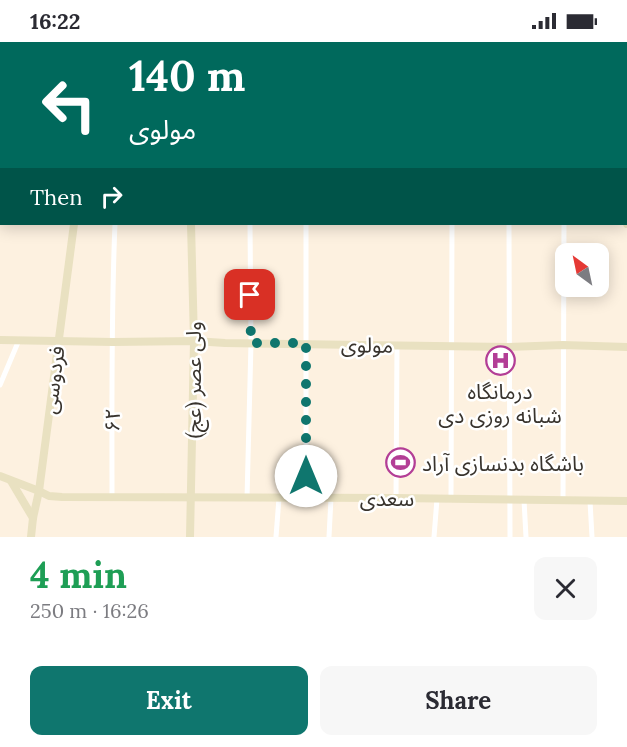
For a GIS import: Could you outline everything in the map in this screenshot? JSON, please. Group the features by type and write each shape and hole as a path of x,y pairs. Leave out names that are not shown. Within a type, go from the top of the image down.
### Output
{"main road":[{"name":"فردوسی","path":"31,537 74,225"},
{"name":"ولی عصر (عج)","path":"190,537 194,341 191,225"},
{"name":"مولوی","path":"0,340 627,347"},
{"name":"سعدی","path":"0,476 50,496 627,501"},
{"path":"11,481 33,518"}],"street":[{"name":"۶۲","path":"112,497 112,301 115,225"},
{"path":"247,498 251,343 250,225"},
{"path":"306,225 306,498"},
{"path":"451,500 452,225"},
{"path":"509,225 510,537"},
{"path":"563,500 564,225"},
{"path":"0,385 19,340"},
{"path":"396,498 397,345"},
{"path":"276,537 279,498"},
{"path":"329,537 331,498"},
{"path":"434,537 437,499"},
{"path":"524,500 525,537"},
{"path":"590,501 591,537"}],"place":[{"name":"درمانگاه شبانه روزی دی","path":"500,360"},
{"name":"باشگاه بدنسازى آراد","path":"401,463"}],"route":[{"path":"250,295 251,343 306,343 306,476"}]}
